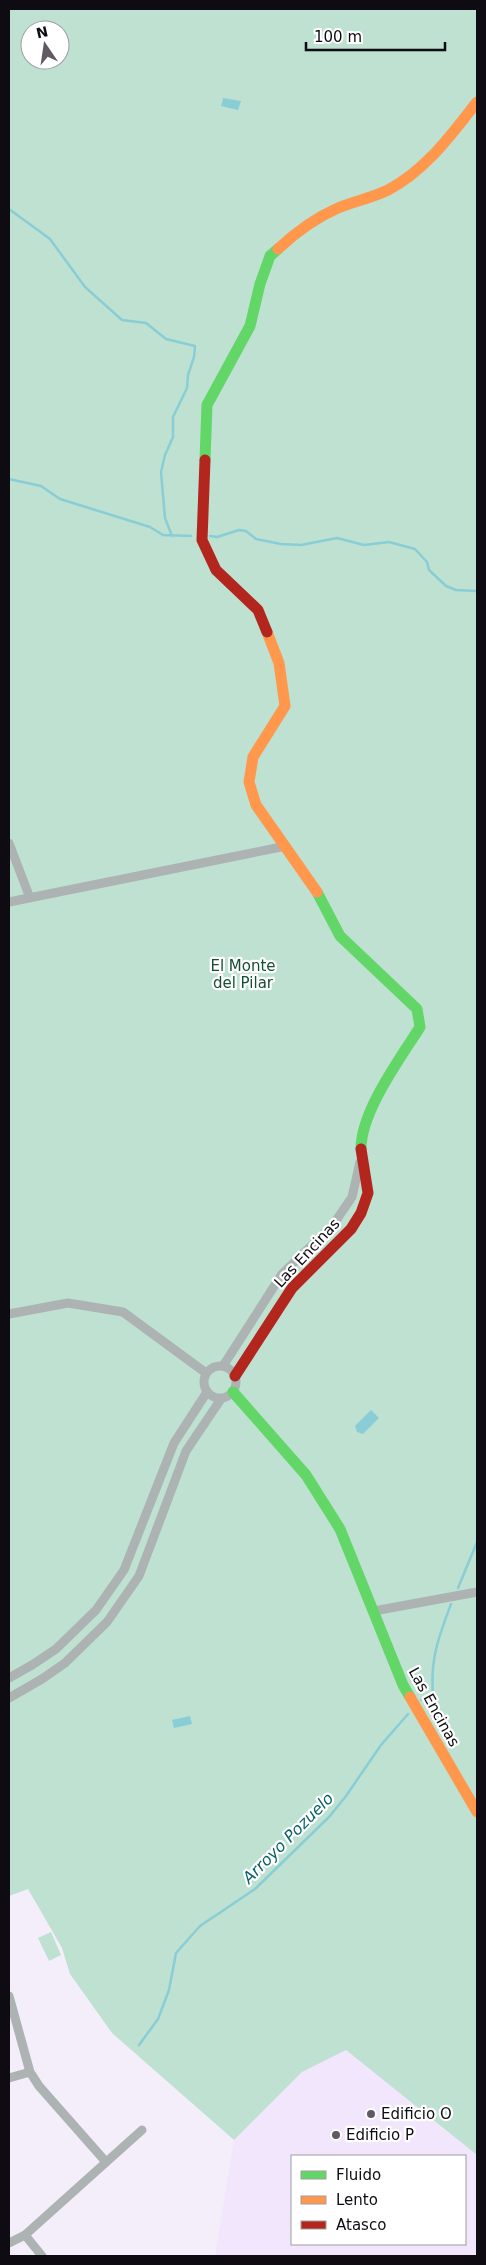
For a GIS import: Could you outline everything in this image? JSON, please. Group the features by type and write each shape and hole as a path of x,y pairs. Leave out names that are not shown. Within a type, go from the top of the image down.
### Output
{"street":[{"path":"361,1157 361,1141 375,1100 420,1027 417,1009 340,936 322,899 256,805 249,782 253,757 285,706 280,663 258,610 216,570 202,540 208,405 250,326 260,284 270,256 301,228 337,208 388,190 413,173 438,152 477,102"},
{"path":"9,844 30,898"},
{"path":"9,902 286,846"},
{"name":"Las Encinas","path":"223,1366 282,1274 333,1225 352,1197 361,1157"},
{"name":"Las Encinas","path":"361,1157 368,1193 361,1213 351,1229 292,1288 235,1376 236,1383 233,1392 306,1475 340,1530 403,1685 477,1812"},
{"path":"9,1314 68,1303 123,1312 206,1373"},
{"path":"233,1392 227,1397 221,1398 212,1396 204,1386 206,1373 212,1368 223,1366 230,1369 235,1376"},
{"path":"9,1678 56,1649 96,1610 124,1570 174,1443 207,1392"},
{"path":"9,1698 65,1663 107,1622 139,1576 186,1451 221,1398"},
{"path":"374,1611 477,1592"},
{"path":"9,1996 30,2072 39,2086 106,2162"},
{"path":"9,2078 30,2072"},
{"path":"9,2243 28,2231 142,2130"},
{"path":"28,2231 42,2256"}],"shaded area":[{"path":"346,2050 477,2155 477,2256 215,2256 234,2140 302,2072"}],"green space":[{"name":"El Monte del Pilar","path":"9,9 477,9 477,2155 346,2050 302,2072 234,2140 112,2033 70,1974 62,1948 28,1889 9,1896"},
{"path":"51,1932 61,1955 49,1961 38,1938"}],"water":[{"path":"223,98 241,101 238,110 221,106"},
{"path":"371,1410 379,1418 363,1434 357,1432 355,1426"},
{"path":"190,1716 192,1724 174,1728 172,1720"}],"waterway":[{"path":"9,209 50,239 85,287 122,320 146,323 166,339 195,346 187,388 173,417 173,437 165,455 161,472 165,518 172,536"},
{"path":"9,479 41,486 60,499 150,527 163,535 191,536"},
{"path":"210,536 217,537 239,530 246,531 256,539 281,544 301,545 337,538 364,545 389,542 415,549 427,562 429,570 446,586 456,590 477,591"},
{"name":"Arroyo Pozuelo","path":"458,1588 477,1542"},
{"name":"Arroyo Pozuelo","path":"421,1700 433,1694 434,1659 439,1637 451,1604"},
{"name":"Arroyo Pozuelo","path":"139,2045 158,2019 169,1990 176,1953 200,1926 255,1889 329,1817 381,1745 408,1714"}],"traffic: fast":[{"path":"205,460 207,405 250,326 260,284 270,256 278,249"},
{"path":"317,892 340,936 417,1009 420,1027 374,1102 367,1118 361,1149"},
{"path":"233,1392 306,1475 340,1529 403,1685 410,1697"}],"traffic: slow":[{"path":"278,249 321,216 382,193 402,182 437,151 477,102"},
{"path":"267,632 279,663 285,706 253,757 249,782 256,805 317,892"},
{"path":"410,1697 477,1812"}],"traffic: jam":[{"path":"205,460 202,540 216,570 258,610 267,632"},
{"path":"235,1376 292,1288 351,1229 361,1213 368,1193 361,1149"}],"place":[{"name":"Edificio O","path":"371,2114"},
{"name":"Edificio P","path":"336,2135"}]}
